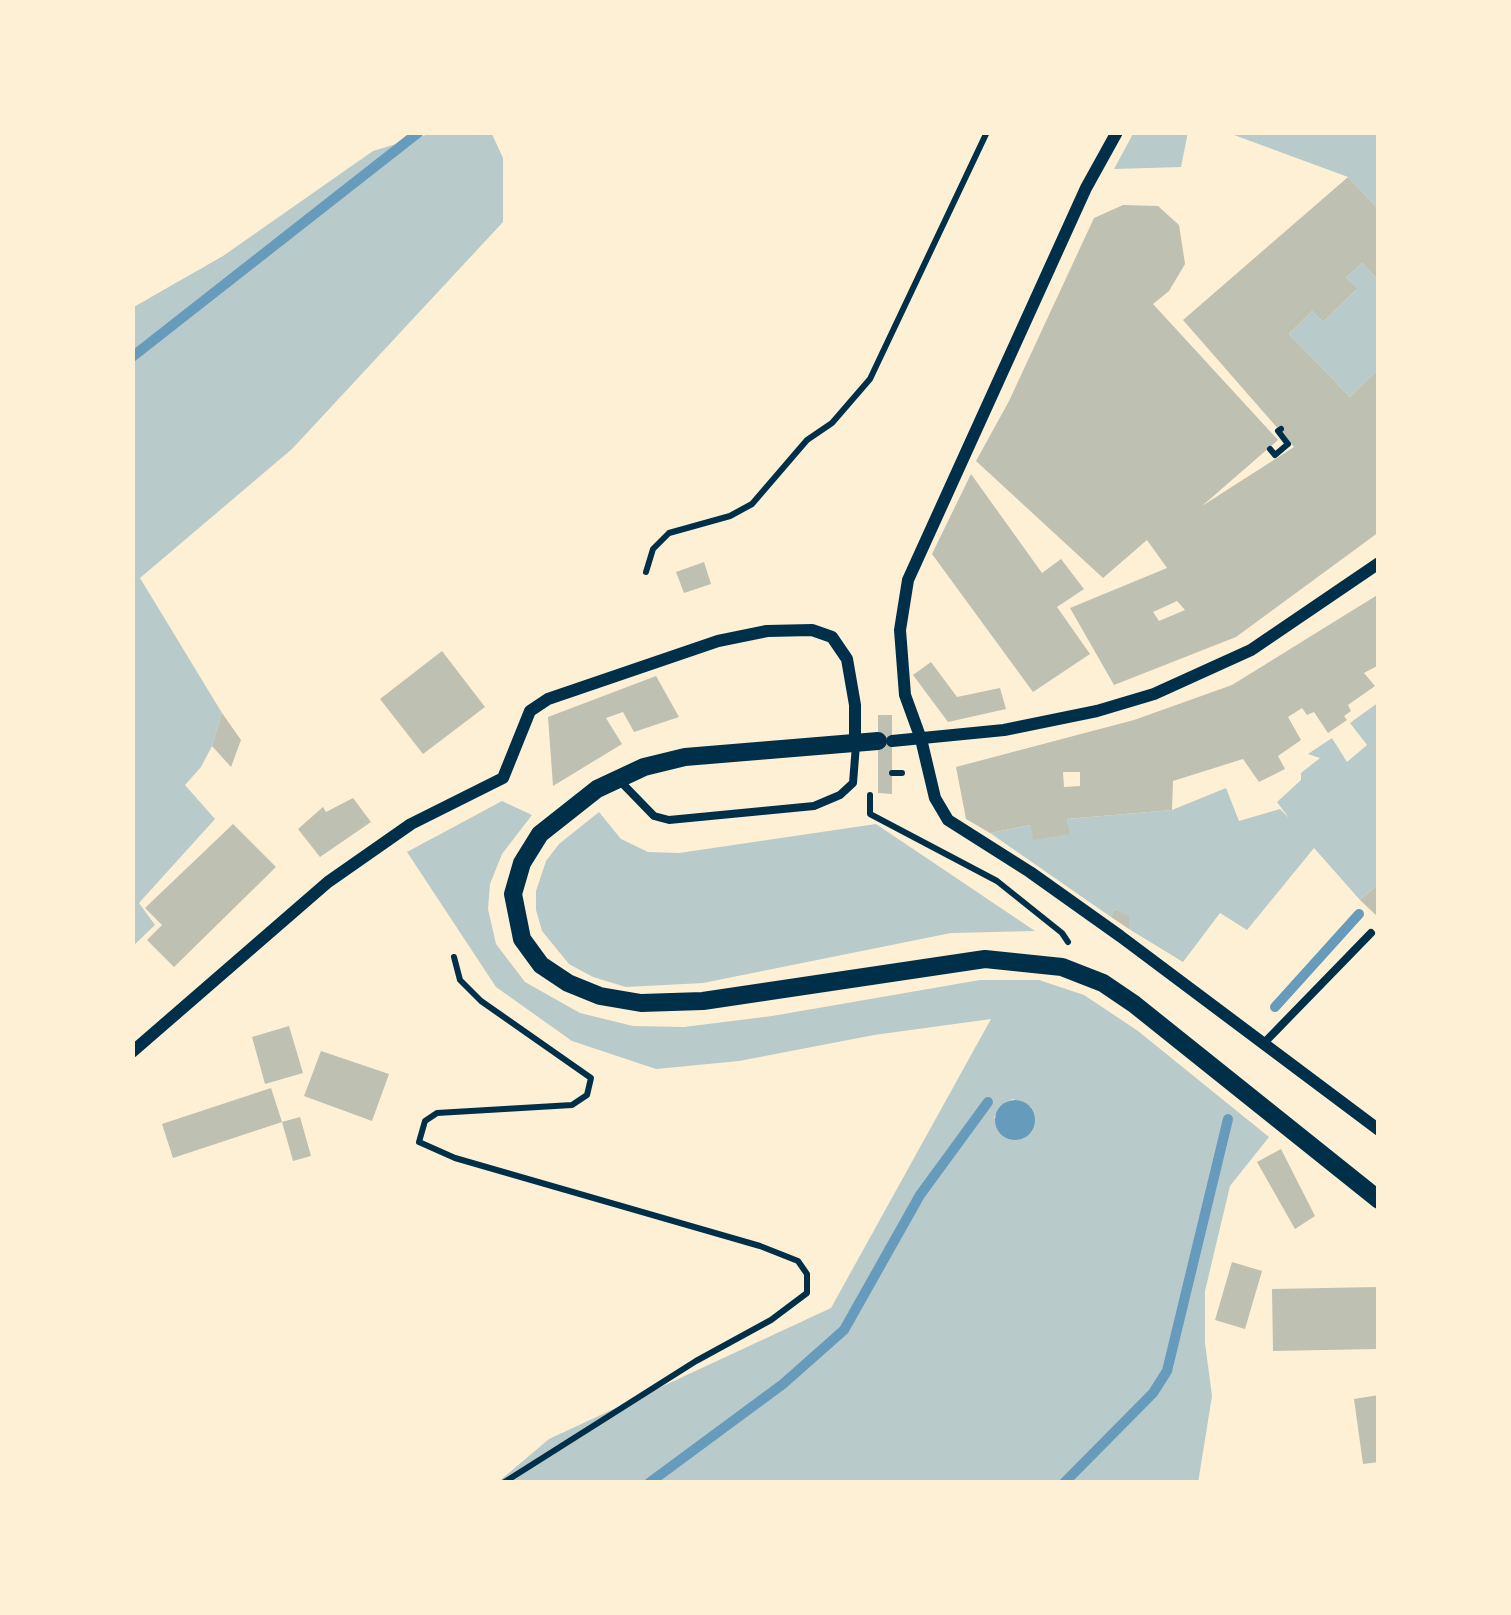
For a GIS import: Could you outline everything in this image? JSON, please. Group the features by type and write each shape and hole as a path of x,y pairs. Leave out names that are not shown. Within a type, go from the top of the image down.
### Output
{"street":[{"path":"1117,132 1086,188 908,580 901,610 901,678 935,798 953,825 1030,872 1379,1130"},
{"path":"1379,563 1252,650 1154,694 1049,722 922,739 685,757 618,778 581,799 540,834 517,879 514,908 522,939 541,965 568,983 622,1001 670,1004 985,958 1062,967 1103,983 1134,1004 1379,1200"},
{"path":"132,1052 328,882 411,824 503,778 530,711 548,699 718,641 767,631 812,630 832,637 847,659 855,742"}],"lane":[{"path":"618,778 654,816 669,820 814,806 840,795 853,783 855,742"},
{"path":"1264,1043 1371,932"}],"path":[{"path":"646,572 653,549 669,533 730,516 752,504 870,379 987,132"},
{"path":"1270,448 1275,454 1288,444 1278,431 1281,428"},
{"path":"892,773 902,772"},
{"path":"870,788 870,814 997,881 1062,933"},
{"path":"454,957 460,980 481,1001 591,1078 587,1094 572,1106 437,1113 425,1121 419,1142 455,1158 760,1246 798,1261 808,1274 807,1293 772,1321 695,1360 503,1483"}],"shaded area":[{"path":"436,132 491,132 503,158 503,222 292,449 140,578 222,713 212,746 185,785 215,819 139,903 155,925 132,947 132,308 223,256 373,151"},
{"path":"1134,132 1188,132 1181,167 1114,169"},
{"path":"1226,132 1379,132 1379,210 1348,177"},
{"path":"1362,263 1379,281 1379,369 1350,397 1289,334 1312,311 1323,322 1356,290 1346,278"},
{"path":"1379,702 1379,884 1360,900 1314,848 1247,930 1220,913 1183,962 1129,929 1128,916 1115,909 1111,917 990,833 1031,825 1069,834 1067,819 1172,810 1226,788 1239,821 1280,809 1289,818 1277,802 1320,758 1308,754 1332,738 1347,762 1367,745 1350,723"},
{"path":"502,801 532,815 502,854 490,884 488,909 496,944 525,982 580,1013 633,1026 684,1027 980,980 1039,980 1084,995 1138,1031 1269,1137 1230,1186 1205,1291 1212,1396 1198,1483 497,1483 549,1439 831,1308 991,1019 739,1061 656,1069 572,1041 496,987 407,852","holes":["1013,1099 1031,1107 1024,1138 1011,1140 994,1117"]},
{"path":"599,812 621,839 648,852 679,853 876,824 1035,931 951,933 703,983 626,987 569,964 542,931 536,910 536,891 546,861 559,844"}],"water":[{"path":"1015,1100 1029,1106 1035,1120 1029,1134 1015,1140 1001,1134 995,1120 1001,1106"}],"building":[{"path":"1348,177 1379,210 1379,281 1362,263 1346,278 1357,289 1323,322 1312,311 1289,334 1350,397 1379,369 1379,532 1236,637 1114,685 1070,608 1167,568 1147,540 1103,578 976,461 1094,218 1123,205 1158,206 1179,225 1185,264 1169,291 1153,304 1278,440 1202,506 1294,447 1183,320","holes":["1177,601 1185,610 1159,621 1153,612"]},
{"path":"971,474 1042,573 1061,559 1084,589 1057,607 1090,654 1033,692 932,554"},
{"path":"704,562 711,584 684,593 676,572"},
{"path":"1379,594 1379,665 1364,673 1375,686 1348,705 1347,720 1328,733 1314,712 1307,715 1302,708 1288,717 1301,740 1278,756 1285,769 1259,782 1243,759 1173,781 1172,810 1067,819 1070,834 1033,840 1031,825 990,833 966,819 956,767 1134,720 1232,685","holes":["1063,772 1080,772 1080,786 1064,787"]},
{"path":"442,651 485,707 423,754 380,699"},
{"path":"931,662 957,697 1000,688 1006,709 948,722 913,675"},
{"path":"656,676 679,717 634,732 623,712 606,718 622,744 553,786 548,717"},
{"path":"222,713 241,740 231,767 212,746"},
{"path":"878,715 892,715 892,794 878,793"},
{"path":"353,798 371,822 320,857 298,829 323,807 326,812"},
{"path":"233,824 276,867 174,967 147,940 162,925 145,908"},
{"path":"1379,884 1379,918 1360,900"},
{"path":"1115,909 1129,916 1129,929 1111,917"},
{"path":"289,1026 303,1073 265,1084 252,1037"},
{"path":"321,1051 389,1074 372,1121 304,1096"},
{"path":"271,1088 282,1122 173,1158 162,1124"},
{"path":"300,1117 311,1156 293,1161 282,1122"},
{"path":"1281,1149 1315,1216 1295,1229 1257,1162"},
{"path":"1232,1262 1262,1271 1245,1329 1215,1320"},
{"path":"1379,1287 1379,1349 1273,1351 1272,1289"},
{"path":"1379,1395 1379,1462 1363,1464 1354,1399"}],"waterway":[{"path":"132,357 419,132"},
{"path":"1275,1007 1359,914"},
{"path":"649,1483 783,1384 844,1330 920,1195 988,1102"},
{"path":"1064,1483 1153,1393 1167,1371 1228,1119"}]}
